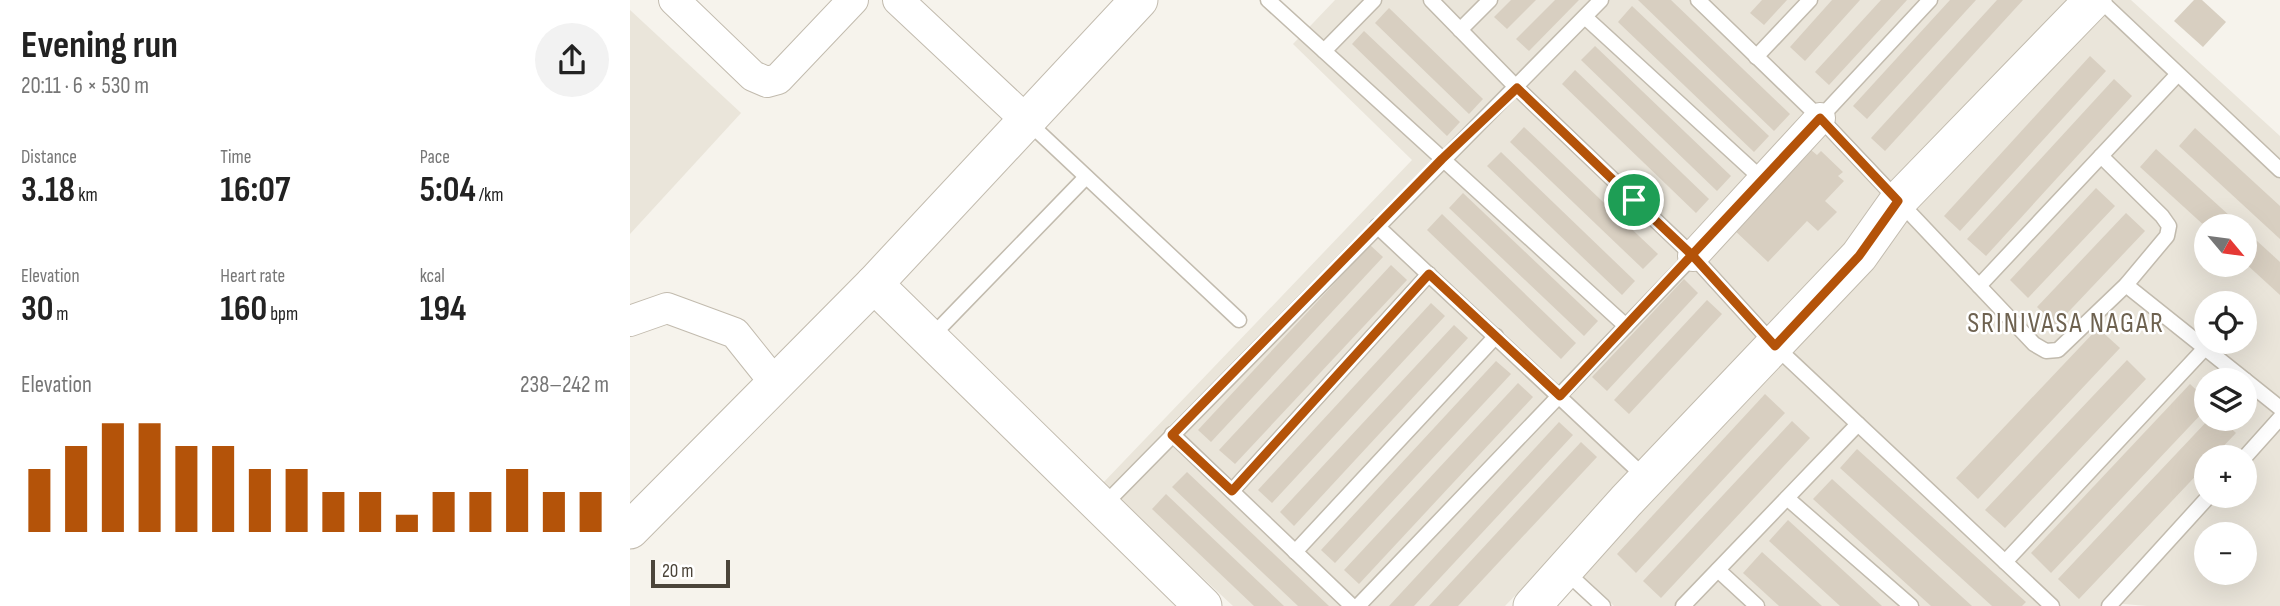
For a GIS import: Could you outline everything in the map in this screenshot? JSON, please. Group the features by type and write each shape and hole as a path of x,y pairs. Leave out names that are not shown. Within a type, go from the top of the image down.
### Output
{"street":[{"path":"674,0 754,76 767,82 778,79 853,0"},
{"path":"898,0 1027,121"},
{"path":"630,530 874,284 1139,0"},
{"path":"1532,606 1647,479 1859,256 1898,201 2093,0"},
{"path":"1693,256 1820,118"},
{"path":"874,284 1203,606"},
{"path":"630,321 667,308 734,333 775,383"}],"lane":[{"path":"1268,0 1626,326"},
{"path":"1324,51 1374,0"},
{"path":"1431,0 1517,88 1693,256 1775,346 2052,606"},
{"path":"1460,30 1490,0"},
{"path":"1101,507 1601,0"},
{"path":"1698,0 1820,118 2034,344 2046,351 2058,350 2126,285 2163,245 2169,226 2101,156"},
{"path":"1756,57 1810,0"},
{"path":"1820,118 1930,0"},
{"path":"2100,0 2280,170"},
{"path":"1585,18 1763,180"},
{"path":"1979,286 2177,75"},
{"path":"1027,121 1239,320"},
{"path":"929,339 1086,177"},
{"path":"1377,226 1647,479"},
{"path":"1358,606 1693,256"},
{"path":"1232,491 1429,274"},
{"path":"2126,285 2194,339"},
{"path":"1296,552 1496,336"},
{"path":"2005,562 2199,354"},
{"path":"2212,354 2230,368"},
{"path":"2257,390 2280,408"},
{"path":"2256,445 2280,418"},
{"path":"1683,606 1858,424"},
{"path":"1172,435 1352,606"},
{"path":"1787,498 1911,606"},
{"path":"2109,606 2198,508"},
{"path":"1565,570 1603,606"},
{"path":"1718,570 1757,606"}],"shaded area":[{"path":"1335,0 2131,0 2280,136 2280,606 2147,606 2112,603 2107,606 1614,606 1556,553 1505,606 1233,606 1102,484 1412,160 1293,44"},
{"path":"630,10 741,113 630,234"}],"building":[{"path":"1511,0 1536,0 1507,29 1494,17"},
{"path":"1555,0 1579,0 1529,51 1516,39"},
{"path":"1638,0 1671,0 1790,114 1774,131"},
{"path":"1762,0 1787,0 1764,25 1750,13"},
{"path":"1832,0 1860,0 1805,61 1790,47"},
{"path":"1881,0 1907,0 1829,85 1815,72"},
{"path":"1950,0 1976,0 1867,119 1853,106"},
{"path":"1997,0 2023,0 1885,151 1871,138"},
{"path":"2194,0 2202,0 2226,22 2203,47 2174,21"},
{"path":"1632,6 1769,136 1754,152 1618,22"},
{"path":"1389,8 1483,99 1469,114 1375,23"},
{"path":"1364,31 1460,122 1447,136 1352,44"},
{"path":"1595,46 1731,176 1717,191 1581,60"},
{"path":"2090,56 2106,71 1960,231 1944,216"},
{"path":"1575,70 1709,199 1696,213 1562,84"},
{"path":"2114,79 2132,96 1986,256 1967,239"},
{"path":"1524,127 1658,254 1643,269 1510,142"},
{"path":"2195,128 2280,206 2280,239 2258,219 2258,214 2253,214 2179,146"},
{"path":"2156,149 2228,214 2194,214 2194,216 2140,167"},
{"path":"1811,150 1817,155 1821,151 1843,172 1838,176 1844,181 1825,201 1837,212 1818,231 1807,221 1768,262 1731,227 1764,201"},
{"path":"1501,152 1635,281 1622,295 1487,166"},
{"path":"2096,188 2115,206 2028,298 2010,280"},
{"path":"1463,193 1598,321 1584,336 1449,208"},
{"path":"2126,213 2145,231 2056,325 2037,307"},
{"path":"1442,214 1576,343 1561,359 1427,230"},
{"path":"2258,242 2280,262 2280,295 2258,275"},
{"path":"1370,245 1383,257 1211,442 1198,430"},
{"path":"1391,265 1407,280 1235,464 1219,450"},
{"path":"1684,279 1698,293 1607,391 1592,377"},
{"path":"1707,300 1722,314 1629,414 1614,400"},
{"path":"1431,303 1445,316 1272,503 1258,490"},
{"path":"1454,325 1468,338 1294,526 1280,512"},
{"path":"2098,328 2120,348 1978,499 1956,478"},
{"path":"2127,360 2146,379 2005,528 1985,510"},
{"path":"1496,361 1511,374 1335,563 1321,550"},
{"path":"1518,383 1533,397 1359,584 1344,570"},
{"path":"2190,384 2194,388 2194,422 2051,573 2031,553"},
{"path":"1765,394 1785,413 1636,573 1617,554"},
{"path":"1792,421 1810,438 1661,598 1643,581"},
{"path":"1559,422 1573,435 1414,606 1389,606"},
{"path":"2198,431 2236,433 2224,445 2194,445 2194,478 2079,599 2058,579"},
{"path":"1581,442 1597,457 1458,606 1429,606"},
{"path":"1857,449 2026,602 2022,606 1992,606 1840,468"},
{"path":"1187,472 1329,606 1298,606 1172,487"},
{"path":"1832,479 1972,606 1931,606 1813,499"},
{"path":"1166,494 1284,606 1254,606 1152,509"},
{"path":"1788,520 1882,606 1840,606 1769,541"},
{"path":"1762,552 1822,606 1779,606 1743,573"}],"district":[{"name":"SRINIVASA NAGAR","path":"2066,323"}],"route":[{"path":"1634,200 1517,88 1442,159 1172,435 1232,491 1429,274 1560,396 1693,256 1820,118 1898,201 1859,256 1775,346 1693,256 1634,200"}]}
